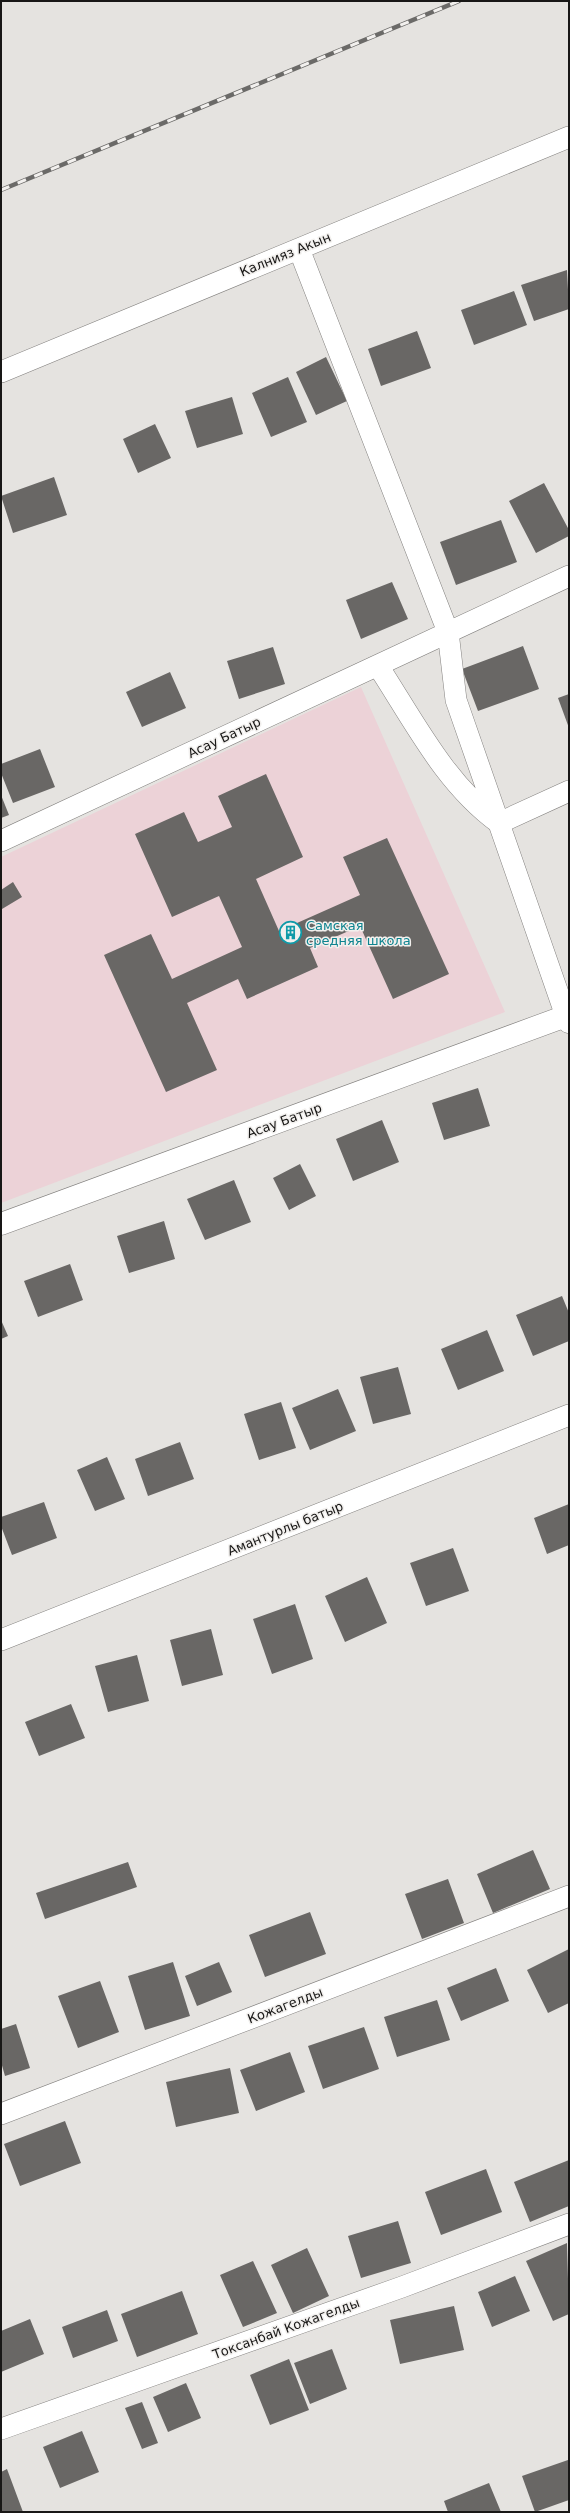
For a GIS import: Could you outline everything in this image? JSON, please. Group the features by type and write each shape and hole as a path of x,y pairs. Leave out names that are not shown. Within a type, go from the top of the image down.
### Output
{"street":[{"name":"Калнияз Акын","path":"1,372 569,137"},
{"path":"299,249 448,632 456,700 568,1019"},
{"name":"Асау Батыр","path":"1,842 569,576"},
{"path":"378,666 449,775 478,808 499,823"},
{"path":"499,823 569,791"},
{"name":"Асау Батыр","path":"1,1224 568,1019"},
{"name":"Амантурлы батыр","path":"1,1640 569,1415"},
{"name":"Кожагелды","path":"1,2114 569,1896"},
{"name":"Токсанбай Кожагелды","path":"1,2429 402,2287 569,2224"}],"shaded area":[{"path":"361,687 505,1012 1,1203 1,857"}],"building":[{"path":"567,270 569,309 534,321 521,285"},
{"path":"514,291 527,325 474,345 461,310"},
{"path":"417,331 431,368 381,386 368,349"},
{"path":"326,357 347,401 316,415 296,372"},
{"path":"288,377 307,422 271,437 252,393"},
{"path":"232,397 243,434 197,448 185,411"},
{"path":"155,424 171,458 138,473 123,439"},
{"path":"54,477 67,515 13,533 1,496"},
{"path":"544,483 569,530 569,536 536,553 509,501"},
{"path":"501,520 517,562 456,585 440,542"},
{"path":"392,582 408,619 361,639 346,600"},
{"path":"523,646 539,689 478,711 462,669"},
{"path":"273,647 285,684 239,699 227,661"},
{"path":"170,672 186,708 142,727 126,692"},
{"path":"569,694 569,728 558,698"},
{"path":"40,749 55,787 13,803 1,773 1,764"},
{"name":"Самская средняя школа","path":"266,774 303,857 256,879 279,931 360,895 343,857 387,838 449,974 393,999 360,926 310,948 318,967 247,999 238,979 187,1003 217,1070 166,1092 104,955 151,934 172,979 242,947 219,896 172,917 135,834 184,812 198,842 232,827 218,796"},
{"path":"1,795 9,815 1,818"},
{"path":"13,882 22,897 2,909 1,890"},
{"path":"478,1088 490,1126 444,1140 432,1103"},
{"path":"382,1120 399,1162 353,1181 336,1139"},
{"path":"300,1164 316,1196 289,1210 273,1178"},
{"path":"234,1180 251,1222 205,1240 187,1199"},
{"path":"164,1221 175,1259 129,1273 117,1236"},
{"path":"70,1264 83,1300 38,1317 24,1281"},
{"path":"562,1296 569,1313 569,1341 533,1356 516,1315"},
{"path":"1,1320 8,1336 1,1339"},
{"path":"487,1330 504,1371 458,1390 441,1349"},
{"path":"398,1367 411,1414 373,1424 360,1377"},
{"path":"338,1389 356,1431 310,1450 292,1408"},
{"path":"281,1402 296,1448 259,1460 244,1414"},
{"path":"180,1442 194,1479 148,1496 135,1459"},
{"path":"107,1457 125,1499 95,1511 77,1470"},
{"path":"44,1502 57,1538 12,1555 1,1526 1,1517"},
{"path":"569,1504 569,1545 547,1554 534,1518"},
{"path":"453,1548 469,1591 426,1606 410,1563"},
{"path":"367,1577 387,1623 345,1642 325,1596"},
{"path":"295,1604 313,1659 272,1674 253,1619"},
{"path":"211,1629 223,1675 182,1686 170,1640"},
{"path":"137,1655 149,1701 108,1712 95,1666"},
{"path":"71,1704 85,1738 39,1756 25,1722"},
{"path":"533,1850 550,1889 493,1913 477,1874"},
{"path":"128,1862 137,1887 45,1919 36,1893"},
{"path":"448,1879 464,1923 422,1939 405,1894"},
{"path":"310,1912 326,1954 265,1977 249,1935"},
{"path":"569,1949 569,2003 548,2013 527,1970"},
{"path":"173,1962 190,2016 145,2030 128,1976"},
{"path":"219,1962 232,1992 197,2006 185,1976"},
{"path":"496,1968 509,2001 461,2021 447,1988"},
{"path":"100,1981 119,2032 78,2048 58,1996"},
{"path":"437,2000 450,2040 397,2057 384,2017"},
{"path":"16,2024 30,2068 5,2076 1,2062 1,2029"},
{"path":"364,2027 379,2069 323,2089 308,2046"},
{"path":"290,2052 305,2092 256,2111 240,2070"},
{"path":"230,2068 239,2113 176,2127 166,2082"},
{"path":"65,2121 81,2163 20,2186 4,2144"},
{"path":"569,2160 569,2206 530,2222 514,2182"},
{"path":"486,2169 502,2212 441,2235 425,2192"},
{"path":"398,2221 411,2263 361,2278 348,2236"},
{"path":"567,2243 569,2314 553,2321 526,2261"},
{"path":"307,2248 329,2296 293,2313 271,2265"},
{"path":"253,2261 277,2313 243,2327 220,2275"},
{"path":"515,2276 530,2311 492,2327 478,2292"},
{"path":"182,2291 198,2334 137,2357 121,2314"},
{"path":"454,2306 464,2350 400,2364 390,2320"},
{"path":"107,2310 118,2341 73,2358 62,2327"},
{"path":"30,2319 44,2354 1,2372 1,2331"},
{"path":"332,2349 347,2389 310,2404 294,2363"},
{"path":"289,2359 309,2410 270,2425 250,2375"},
{"path":"186,2383 201,2418 168,2432 153,2397"},
{"path":"142,2402 158,2443 142,2449 125,2408"},
{"path":"82,2431 99,2472 60,2488 43,2447"},
{"path":"568,2460 569,2500 535,2512 522,2476"},
{"path":"7,2469 23,2512 1,2512 1,2472"},
{"path":"489,2483 501,2512 448,2512 444,2501"}],"railway":[{"path":"1,190 459,1"}],"place":[{"name":"Самская средняя школа","path":"291,932"}]}
